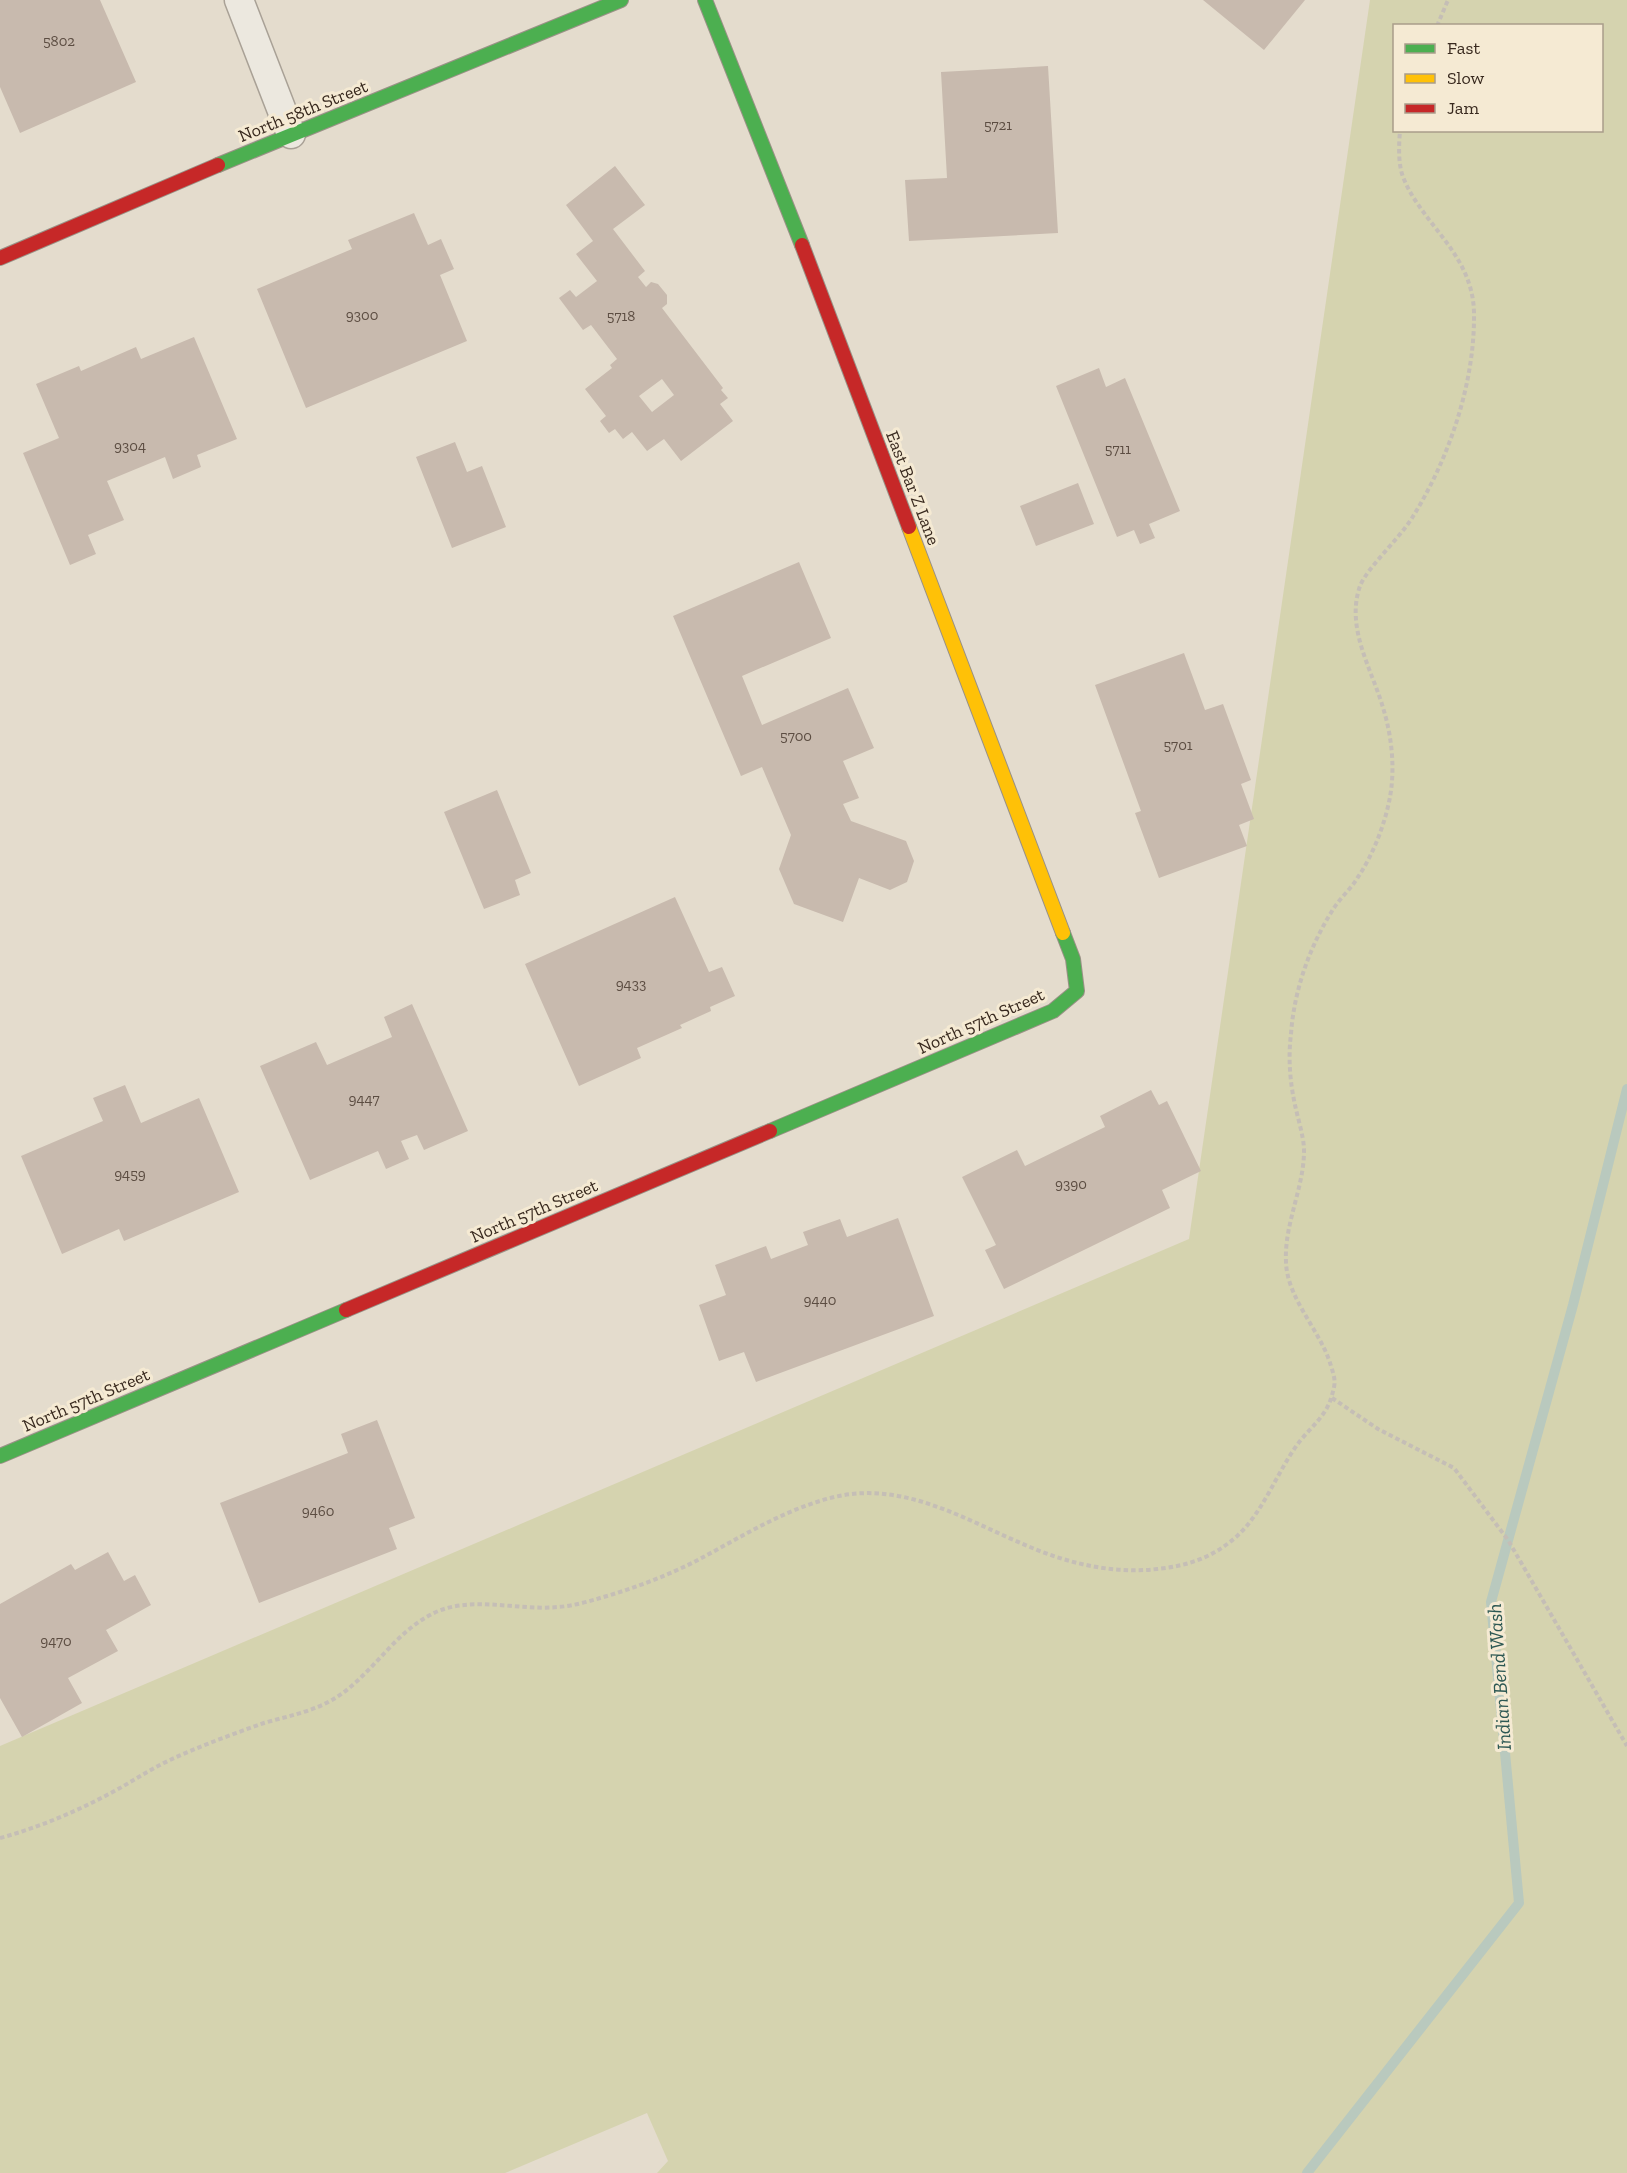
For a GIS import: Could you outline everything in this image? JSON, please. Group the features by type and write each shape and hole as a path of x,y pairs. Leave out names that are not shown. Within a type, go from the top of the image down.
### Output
{"street":[{"path":"239,0 291,134"},
{"name":"North 58th Street","path":"0,258 291,134 621,0"},
{"name":"East Bar Z Lane","path":"705,0 789,212 1073,959 1077,991"},
{"name":"North 57th Street","path":"0,1456 1053,1011 1077,991"}],"path":[{"path":"1438,24 1448,0"},
{"path":"0,1838 26,1831 101,1799 172,1759 273,1720 312,1711 339,1696 362,1679 412,1627 437,1611 463,1605 554,1608 593,1600 639,1586 688,1565 789,1513 839,1496 878,1494 941,1507 1038,1551 1091,1566 1138,1571 1186,1566 1217,1550 1241,1533 1297,1444 1323,1416 1332,1398 1335,1378 1329,1357 1296,1297 1285,1269 1287,1245 1302,1172 1304,1142 1290,1081 1290,1040 1296,996 1310,954 1332,911 1361,874 1380,832 1390,794 1392,753 1386,717 1360,644 1354,612 1364,577 1394,544 1431,486 1449,446 1467,370 1474,306 1458,259 1402,174 1400,132"},
{"path":"1332,1398 1378,1429 1454,1468 1508,1540 1627,1746"}],"shaded area":[{"path":"1370,0 1627,0 1627,2173 657,2173 668,2161 647,2113 505,2173 0,2173 0,1746 1189,1239"}],"building":[{"path":"0,0 100,0 136,82 20,133 0,87"},
{"path":"1203,0 1305,0 1264,50"},
{"path":"1048,66 1058,233 909,241 905,180 947,178 941,72"},
{"path":"615,166 645,205 613,229 645,271 638,277 646,287 651,282 658,284 667,295 667,304 662,308 723,388 721,390 728,398 720,404 733,421 681,461 664,439 647,451 632,432 623,439 615,429 609,433 600,421 606,416 585,389 612,368 610,365 617,359 591,325 583,330 559,298 570,290 576,297 597,281 576,254 593,241 566,205","holes":["662,379 674,395 652,412 639,396"]},
{"path":"414,213 428,245 441,239 454,269 440,275 467,341 306,408 257,289 352,249 348,240"},
{"path":"194,337 237,439 197,455 201,467 173,479 165,457 107,481 124,520 88,535 96,554 70,565 23,453 59,438 36,384 79,366 81,371 136,347 141,359"},
{"path":"1099,368 1106,387 1125,378 1180,511 1149,524 1155,538 1140,544 1134,530 1117,537 1056,386"},
{"path":"455,442 467,472 482,466 506,527 452,548 416,457"},
{"path":"1078,483 1094,524 1036,546 1020,506"},
{"path":"799,562 831,638 742,676 762,725 848,688 874,748 843,761 859,798 843,804 851,821 906,841 914,861 907,882 890,890 859,878 843,922 794,904 779,869 791,835 762,767 741,776 673,616"},
{"path":"1184,653 1205,710 1223,704 1251,780 1241,784 1254,819 1239,825 1247,846 1159,878 1135,813 1141,811 1095,685"},
{"path":"497,790 531,873 515,880 520,895 484,909 444,812"},
{"path":"675,897 709,972 722,967 735,996 710,1007 711,1011 680,1025 682,1028 637,1048 641,1058 579,1086 525,964"},
{"path":"412,1004 468,1131 424,1150 417,1135 401,1141 409,1159 386,1169 378,1151 310,1180 260,1066 316,1042 327,1065 392,1037 384,1017"},
{"path":"125,1085 141,1123 199,1098 239,1192 124,1241 119,1229 62,1254 21,1156 103,1121 93,1098"},
{"path":"1151,1090 1159,1105 1167,1101 1201,1171 1162,1190 1170,1208 1004,1289 985,1250 996,1245 962,1177 1017,1150 1025,1166 1105,1127 1100,1116"},
{"path":"898,1218 934,1316 756,1382 744,1352 719,1361 699,1305 726,1295 715,1265 766,1246 771,1259 808,1245 803,1232 840,1219 847,1237"},
{"path":"377,1420 415,1518 389,1528 397,1549 259,1603 220,1503 348,1453 341,1434"},
{"path":"108,1552 124,1581 135,1575 151,1605 106,1630 118,1651 68,1678 82,1703 22,1737 0,1698 0,1604 71,1564 75,1570"}],"waterway":[{"name":"Indian Bend Wash","path":"1307,2173 1519,1903 1491,1602 1573,1305 1627,1089"}],"traffic: fast":[{"path":"218,165 621,0"},
{"path":"705,0 802,245"},
{"path":"770,1131 1053,1011 1077,991 1073,959 1063,933"},
{"path":"0,1456 346,1310"}],"traffic: slow":[{"path":"909,527 1063,933"}],"traffic: jam":[{"path":"0,258 218,165"},
{"path":"802,245 909,527"},
{"path":"346,1310 770,1131"}]}
